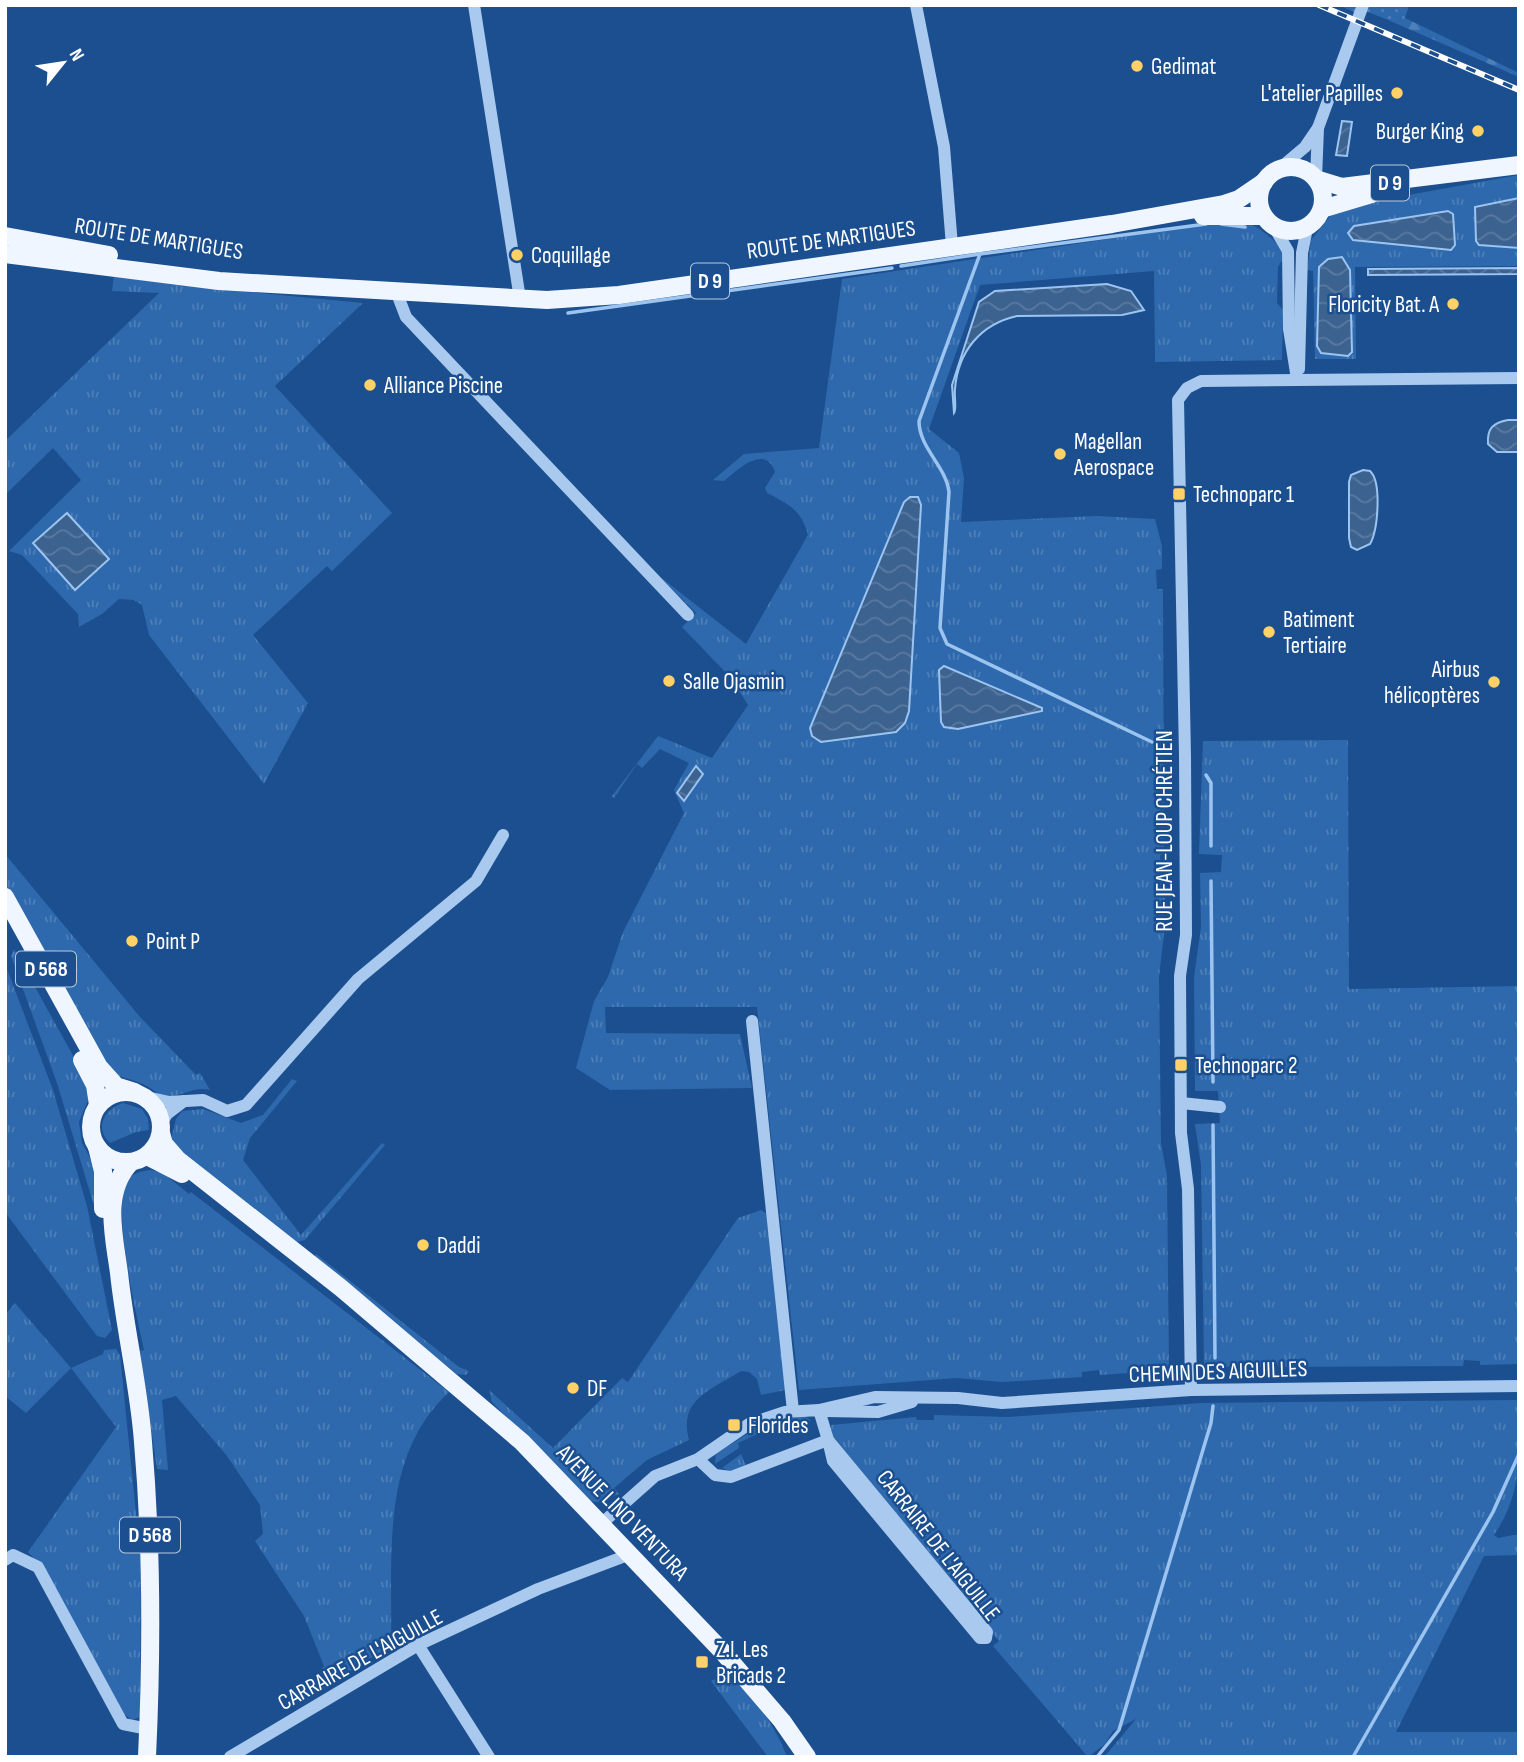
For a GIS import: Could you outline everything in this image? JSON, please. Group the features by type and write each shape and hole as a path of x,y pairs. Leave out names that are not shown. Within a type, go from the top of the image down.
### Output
{"main road":[{"name":"D 9","path":"1316,178 1342,187 1519,165"},
{"path":"1298,168 1316,178 1323,198 1322,209 1307,228 1290,232 1269,221 1259,199 1264,182 1279,169 1298,168"},
{"name":"D 9","path":"1322,209 1342,200 1465,173"},
{"name":"ROUTE DE MARTIGUES","path":"5,254 219,281 520,299 619,295 1112,224 1224,204 1239,199 1264,182"},
{"name":"ROUTE DE MARTIGUES","path":"1112,224 1208,215 1269,221"},
{"name":"ROUTE DE MARTIGUES","path":"5,236 172,266 306,285"},
{"name":"D 568","path":"5,897 99,1067 116,1086 141,1095"},
{"name":"D 568","path":"5,921 92,1078 98,1105"},
{"path":"111,1094 141,1095 155,1106 161,1129 155,1148 139,1159 117,1181 113,1206 123,1315 103,1222 103,1171 90,1123 98,1105 111,1094"},
{"name":"AVENUE LINO VENTURA","path":"161,1129 164,1144 177,1159 341,1288 380,1324 522,1442 755,1688 807,1757"},
{"path":"96,1147 115,1161 139,1159"},
{"name":"AVENUE LINO VENTURA","path":"139,1159 177,1171 292,1262 380,1324"},
{"name":"D 568","path":"123,1315 143,1438 150,1537 152,1653 147,1757"}],"street":[{"path":"474,5 520,299"},
{"path":"916,5 944,146 952,246"},
{"path":"1279,169 1305,147 1318,128 1363,5"},
{"path":"1316,178 1318,128"},
{"path":"1269,221 1288,251 1289,329 1297,379"},
{"path":"1297,379 1302,332 1302,253 1307,228"},
{"path":"396,291 407,317 688,615"},
{"name":"RUE JEAN-LOUP CHRÉTIEN","path":"1191,1390 1188,1189 1181,1103 1180,976 1186,935 1185,730 1183,547 1176,407 1187,388 1201,381 1519,378"},
{"path":"141,1095 160,1102 204,1100 230,1111 251,1101 358,979 476,881 503,835"},
{"path":"752,1021 793,1410"},
{"path":"161,1129 167,1114 184,1101"},
{"path":"1181,1103 1220,1107"},
{"name":"CHEMIN DES AIGUILLES","path":"819,1410 858,1399 958,1398 1002,1403 1191,1390 1519,1386"},
{"path":"600,1525 655,1476 698,1459 749,1424 793,1410 819,1410"},
{"name":"CARRAIRE DE L'AIGUILLE","path":"819,1410 833,1461 980,1638 986,1638 987,1632 828,1440"},
{"path":"698,1459 715,1475 731,1477 828,1440"},
{"path":"5,1560 13,1555 38,1567 123,1724 148,1729"},
{"name":"CARRAIRE DE L'AIGUILLE","path":"230,1757 418,1645 538,1589 628,1555"},
{"path":"418,1645 489,1757"}],"green space":[{"path":"1338,5 1409,5 1402,25 1365,11 1354,12"},
{"path":"1409,5 1405,18 1519,73 1519,77 1365,10"},
{"path":"1519,175 1519,266 1355,267 1356,359 1315,359 1313,271 1307,270 1311,240 1332,214 1375,201"},
{"path":"1245,221 1268,235 1284,257 1278,267 1277,303 1283,310 1282,360 1155,362 1154,271 980,285 929,429 959,453 964,478 961,522 1097,516 1155,519 1162,546 1162,569 1156,570 1157,589 1163,589 1164,854 1160,855 1161,872 1165,873 1165,924 1159,977 1161,1143 1167,1176 1169,1370 1100,1375 1099,1370 1082,1372 1082,1377 1002,1382 957,1378 799,1390 757,1007 605,1007 606,1033 740,1034 752,1088 610,1090 576,1068 594,1001 608,977 623,932 684,813 674,790 689,763 660,749 642,768 637,764 614,798 612,796 658,736 712,758 748,705 731,678 682,627 696,613 659,576 746,644 808,535 798,514 767,493 765,488 775,472 765,460 751,461 724,481 713,480 744,454 819,448 842,279 1215,223"},
{"path":"114,275 228,290 363,303 275,386 392,513 332,571 327,566 253,635 308,703 264,784 149,635 142,605 134,600 119,599 102,614 79,627 78,614 22,555 9,551 81,480 53,448 5,495 5,441 159,293 112,291"},
{"path":"1348,740 1349,989 1519,986 1519,1364 1480,1365 1480,1361 1464,1360 1463,1366 1278,1367 1277,1363 1262,1362 1261,1367 1204,1367 1201,1165 1195,1124 1220,1123 1218,1091 1195,1091 1194,977 1201,927 1200,873 1221,872 1222,855 1199,854 1203,741"},
{"path":"5,854 140,1017 196,1075 200,1073 210,1090 198,1089 164,1096 109,1070 5,885"},
{"path":"14,949 86,1079 89,1098 79,1122 82,1143 94,1165 95,1209 57,1083 11,956"},
{"path":"5,964 53,1090 87,1206 112,1330 105,1338 97,1336 5,1212"},
{"path":"292,1079 297,1081 250,1138 243,1160 301,1235 382,1143 385,1145 305,1240 297,1242 179,1154 171,1139 176,1119 182,1111 203,1109 241,1123 263,1115"},
{"path":"123,1103 142,1109 148,1119 149,1130 136,1132 110,1143 103,1131 103,1120 106,1114"},
{"path":"151,1170 163,1173 189,1194 191,1192 449,1392 426,1418 411,1447 400,1478 394,1510 392,1544 391,1645 305,1701 324,1666 304,1616 255,1541 263,1534 260,1505 227,1456 176,1396 162,1400 168,1470 157,1469 140,1351 144,1350 131,1289 122,1214 127,1181 134,1174"},
{"path":"761,1210 769,1215 786,1390 761,1395 757,1379 749,1372 741,1371 708,1390 693,1405 688,1415 689,1440 647,1460 614,1488 619,1494 597,1502 587,1501 492,1402 489,1390 553,1448 622,1378 628,1382 738,1218"},
{"path":"316,1254 459,1367 469,1371 466,1375 457,1374 322,1268"},
{"path":"15,1303 71,1368 26,1413 5,1396 5,1315"},
{"path":"116,1349 120,1355 141,1563 140,1717 132,1720 124,1714 47,1572 28,1552 116,1427 71,1368 103,1354 104,1350"},
{"path":"1519,1400 1519,1454 1515,1487 1504,1519 1494,1535 1498,1538 1519,1534 1519,1555 1484,1556 1396,1732 1519,1732 1519,1757 1104,1757 1136,1719 1113,1731 1105,1744 1088,1757 993,1646 999,1641 832,1437 831,1425 916,1417 917,1420 934,1420 934,1415 1009,1417 1201,1403"},
{"path":"804,1416 811,1420 800,1425 796,1419 770,1429 768,1423"},
{"path":"761,1425 764,1431 738,1443 739,1448 715,1464 716,1454"},
{"path":"741,1454 746,1466 730,1471 722,1468"},
{"path":"723,1675 753,1699 776,1733 787,1757 768,1757 711,1681"}],"water":[{"path":"1342,121 1352,122 1347,156 1336,155"},
{"path":"1519,198 1519,248 1479,245 1476,241 1475,207"},
{"path":"1448,211 1453,214 1455,245 1451,250 1353,240 1348,233 1354,226"},
{"path":"1342,257 1350,270 1352,352 1348,356 1321,353 1317,346 1319,267 1328,259"},
{"path":"1519,268 1519,274 1368,275 1368,269"},
{"path":"1107,284 1131,291 1144,310 1122,315 1017,316 993,325 966,351 957,375 954,413 952,385 979,302 995,291"},
{"path":"1508,420 1519,420 1519,452 1497,452 1488,444 1489,434 1492,427"},
{"path":"1363,470 1370,471 1374,477 1377,518 1370,544 1357,550 1351,547 1349,538 1349,482 1351,475"},
{"path":"910,497 918,497 921,505 909,711 905,723 896,732 821,742 812,736 810,728 904,502"},
{"path":"67,513 109,559 75,590 33,543"},
{"path":"944,666 1042,708 1042,711 958,729 944,727 941,722 939,670"},
{"path":"696,766 703,774 684,801 677,793"}],"waterway":[{"path":"1152,742 947,644 940,628 949,492 943,474 923,440 919,421 980,254 1206,224"},
{"path":"1221,224 1245,227"},
{"path":"901,266 980,254"},
{"path":"568,313 892,268"},
{"path":"1206,775 1211,783 1211,846"},
{"path":"1211,881 1213,1082"},
{"path":"1213,1125 1215,1358"},
{"path":"1097,1757 1119,1730 1211,1423 1213,1406"},
{"path":"1353,1757 1493,1512 1519,1454"}],"railway":[{"path":"1319,5 1519,90"}],"place":[{"name":"Gedimat","path":"1137,66"},
{"name":"L'atelier Papilles","path":"1397,93"},
{"name":"Burger King","path":"1478,131"},
{"name":"Coquillage","path":"517,255"},
{"name":"Floricity Bat. A","path":"1453,304"},
{"name":"Alliance Piscine","path":"370,385"},
{"name":"Magellan Aerospace","path":"1060,454"},
{"name":"Technoparc 1","path":"1179,494"},
{"name":"Batiment Tertiaire","path":"1269,632"},
{"name":"Salle Ojasmin","path":"669,681"},
{"name":"Airbus hélicoptères","path":"1494,682"},
{"name":"Point P","path":"132,941"},
{"name":"Technoparc 2","path":"1181,1065"},
{"name":"Daddi","path":"423,1245"},
{"name":"DF","path":"573,1388"},
{"name":"Florides","path":"734,1425"},
{"name":"Z.I. Les Bricads 2","path":"702,1662"}]}
